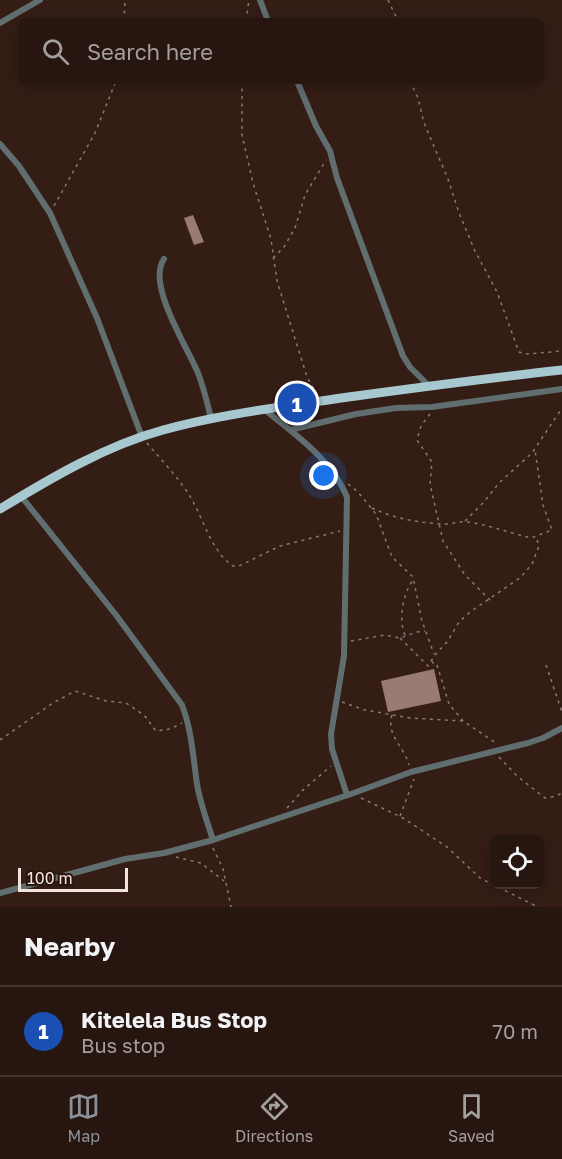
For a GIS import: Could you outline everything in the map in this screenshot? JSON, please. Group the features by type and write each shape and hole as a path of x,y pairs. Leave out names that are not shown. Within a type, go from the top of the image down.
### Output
{"highway":[{"path":"0,509 93,457 142,437 211,418 429,386 562,370"}],"street":[{"path":"0,23 40,0"},
{"path":"260,0 267,18"},
{"path":"298,84 316,126 330,151 337,178 403,356 410,367 429,386"},
{"path":"0,144 19,166 50,213 97,318 142,437"},
{"path":"164,259 160,270 161,289 171,316 200,376 211,418"},
{"path":"290,430 356,414 562,389"},
{"path":"265,410 317,455 335,475 347,497 344,656 331,734 335,760 349,795"},
{"path":"21,496 182,705 188,720 200,800 211,840"},
{"path":"0,893 125,859 164,853 211,840 349,795 414,771 543,738 562,728"}],"path":[{"path":"124,18 125,0"},
{"path":"246,18 249,0"},
{"path":"388,0 397,18"},
{"path":"50,213 95,133 115,84"},
{"path":"242,84 242,135 253,183 271,239 277,281 308,377 323,401"},
{"path":"412,84 424,123 448,179 459,213 497,292 519,352 526,354 562,351"},
{"path":"273,258 284,247 295,228 305,195 330,151"},
{"path":"435,406 421,426 417,440 432,462 430,484 443,541 465,575 490,600"},
{"path":"464,522 499,483 535,450 562,408"},
{"path":"142,437 174,473 191,498 222,556 233,566 239,566 280,546 346,529"},
{"path":"372,508 383,513 425,522 479,524 531,538 535,537 552,530 543,506 535,450"},
{"path":"335,475 358,492 372,508 390,553 396,562 412,574 418,604 435,655"},
{"path":"344,642 385,634 400,638 428,666 459,622 520,577 532,564 539,546 535,537"},
{"path":"406,636 401,626 401,615 409,587 414,579"},
{"path":"400,638 426,631"},
{"path":"431,661 437,665 449,705 463,721 495,742 497,751 517,776 544,798 562,793"},
{"path":"546,665 562,712"},
{"path":"0,740 53,703 75,691 106,701 126,703 144,715 156,731 170,729 188,720"},
{"path":"336,700 359,708 410,718 463,721"},
{"path":"392,714 390,730 414,771 400,816"},
{"path":"281,817 297,796 329,769 335,760"},
{"path":"349,795 400,816 447,847 480,878 538,907"},
{"path":"211,840 223,869 231,907"},
{"path":"164,853 201,863 225,882"}],"building":[{"path":"193,215 204,242 194,245 184,218"},
{"path":"434,669 441,701 388,712 381,681"}],"place":[{"name":"Kitelela Bus Stop","path":"297,403"}]}
